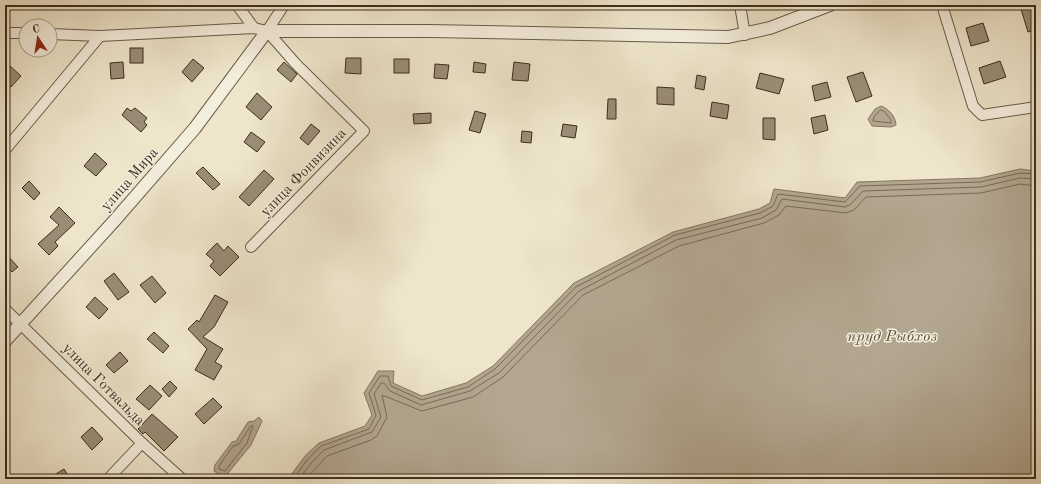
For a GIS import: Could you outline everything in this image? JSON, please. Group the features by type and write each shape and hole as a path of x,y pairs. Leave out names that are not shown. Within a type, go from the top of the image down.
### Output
{"street":[{"path":"237,5 254,28"},
{"path":"267,31 284,5"},
{"path":"740,5 745,35"},
{"path":"58,34 100,36 254,28 267,31 438,31 728,37 745,35 770,28 830,5"},
{"path":"942,5 973,106 982,115 1036,107"},
{"name":"улица Фонвизина","path":"252,247 364,131 296,64 267,31"},
{"name":"улица Мира","path":"5,341 195,128 267,31"},
{"path":"5,33 18,33"},
{"path":"5,150 100,36"},
{"name":"улица Готвальда","path":"5,309 142,443 182,479"},
{"path":"108,479 142,443"}],"water":[{"path":"881,106 891,113 895,119 896,125 891,127 872,126 868,119 875,109"},
{"name":"пруд Рыбхоз","path":"1020,169 1036,171 1036,479 288,479 305,456 319,443 365,426 372,415 364,393 378,371 394,371 393,383 422,396 466,383 493,366 574,283 673,232 759,209 770,203 774,189 845,198 857,182 980,178"},
{"path":"259,417 262,421 251,445 224,478 214,471 215,465 232,442 236,441 248,422 254,421"}],"building":[{"path":"1036,5 1036,30 1028,32 1021,9"},
{"path":"983,23 989,41 971,46 966,28"},
{"path":"130,48 143,48 143,63 130,63"},
{"path":"346,58 361,58 361,74 345,73"},
{"path":"193,59 204,68 192,82 182,72"},
{"path":"394,59 409,59 409,73 394,73"},
{"path":"1000,61 1006,77 984,84 979,68"},
{"path":"123,62 124,78 111,79 110,63"},
{"path":"284,62 297,74 291,82 277,70"},
{"path":"474,62 486,64 485,73 473,72"},
{"path":"514,62 530,64 528,81 512,80"},
{"path":"435,64 449,65 447,79 434,78"},
{"path":"10,66 21,76 11,87 5,81 5,70"},
{"path":"863,72 872,96 856,102 847,77"},
{"path":"760,73 784,79 779,94 756,88"},
{"path":"697,75 706,77 704,90 695,88"},
{"path":"827,82 831,97 815,101 812,86"},
{"path":"657,87 674,88 674,105 657,104"},
{"path":"257,93 272,107 261,120 246,107"},
{"path":"608,99 616,99 616,119 607,119"},
{"path":"712,102 729,105 727,119 710,116"},
{"path":"127,108 131,111 135,108 147,118 144,122 147,125 141,132 122,115"},
{"path":"475,111 486,114 480,133 469,130"},
{"path":"431,113 431,123 414,124 413,114"},
{"path":"825,115 828,130 814,134 811,118"},
{"path":"763,118 775,118 775,140 763,139"},
{"path":"311,124 320,131 308,145 300,138"},
{"path":"563,124 577,126 575,138 561,136"},
{"path":"522,131 532,132 531,143 521,142"},
{"path":"251,132 265,142 257,152 244,142"},
{"path":"95,153 107,164 96,176 84,166"},
{"path":"203,167 220,184 213,190 196,173"},
{"path":"264,170 274,179 249,206 239,197"},
{"path":"29,181 40,193 34,200 22,188"},
{"path":"59,207 75,223 55,242 58,246 49,255 38,244 59,225 50,217"},
{"path":"217,243 224,251 228,246 239,257 220,276 210,266 214,261 206,254"},
{"path":"5,253 18,267 12,272 5,265"},
{"path":"114,273 129,292 118,300 104,281"},
{"path":"152,276 166,293 155,303 140,285"},
{"path":"215,295 228,302 214,327 203,337 223,349 215,362 222,366 214,380 195,370 207,349 188,329 197,320 199,322"},
{"path":"95,297 108,309 99,319 86,307"},
{"path":"154,332 169,346 163,353 147,339"},
{"path":"120,352 128,361 114,373 106,365"},
{"path":"170,381 177,388 169,397 162,389"},
{"path":"150,385 162,396 149,410 136,399"},
{"path":"213,398 222,407 204,424 195,414"},
{"path":"152,414 178,437 164,451 145,432 143,434 138,429"},
{"path":"92,427 103,439 92,450 81,437"},
{"path":"64,469 70,479 48,479"}]}
